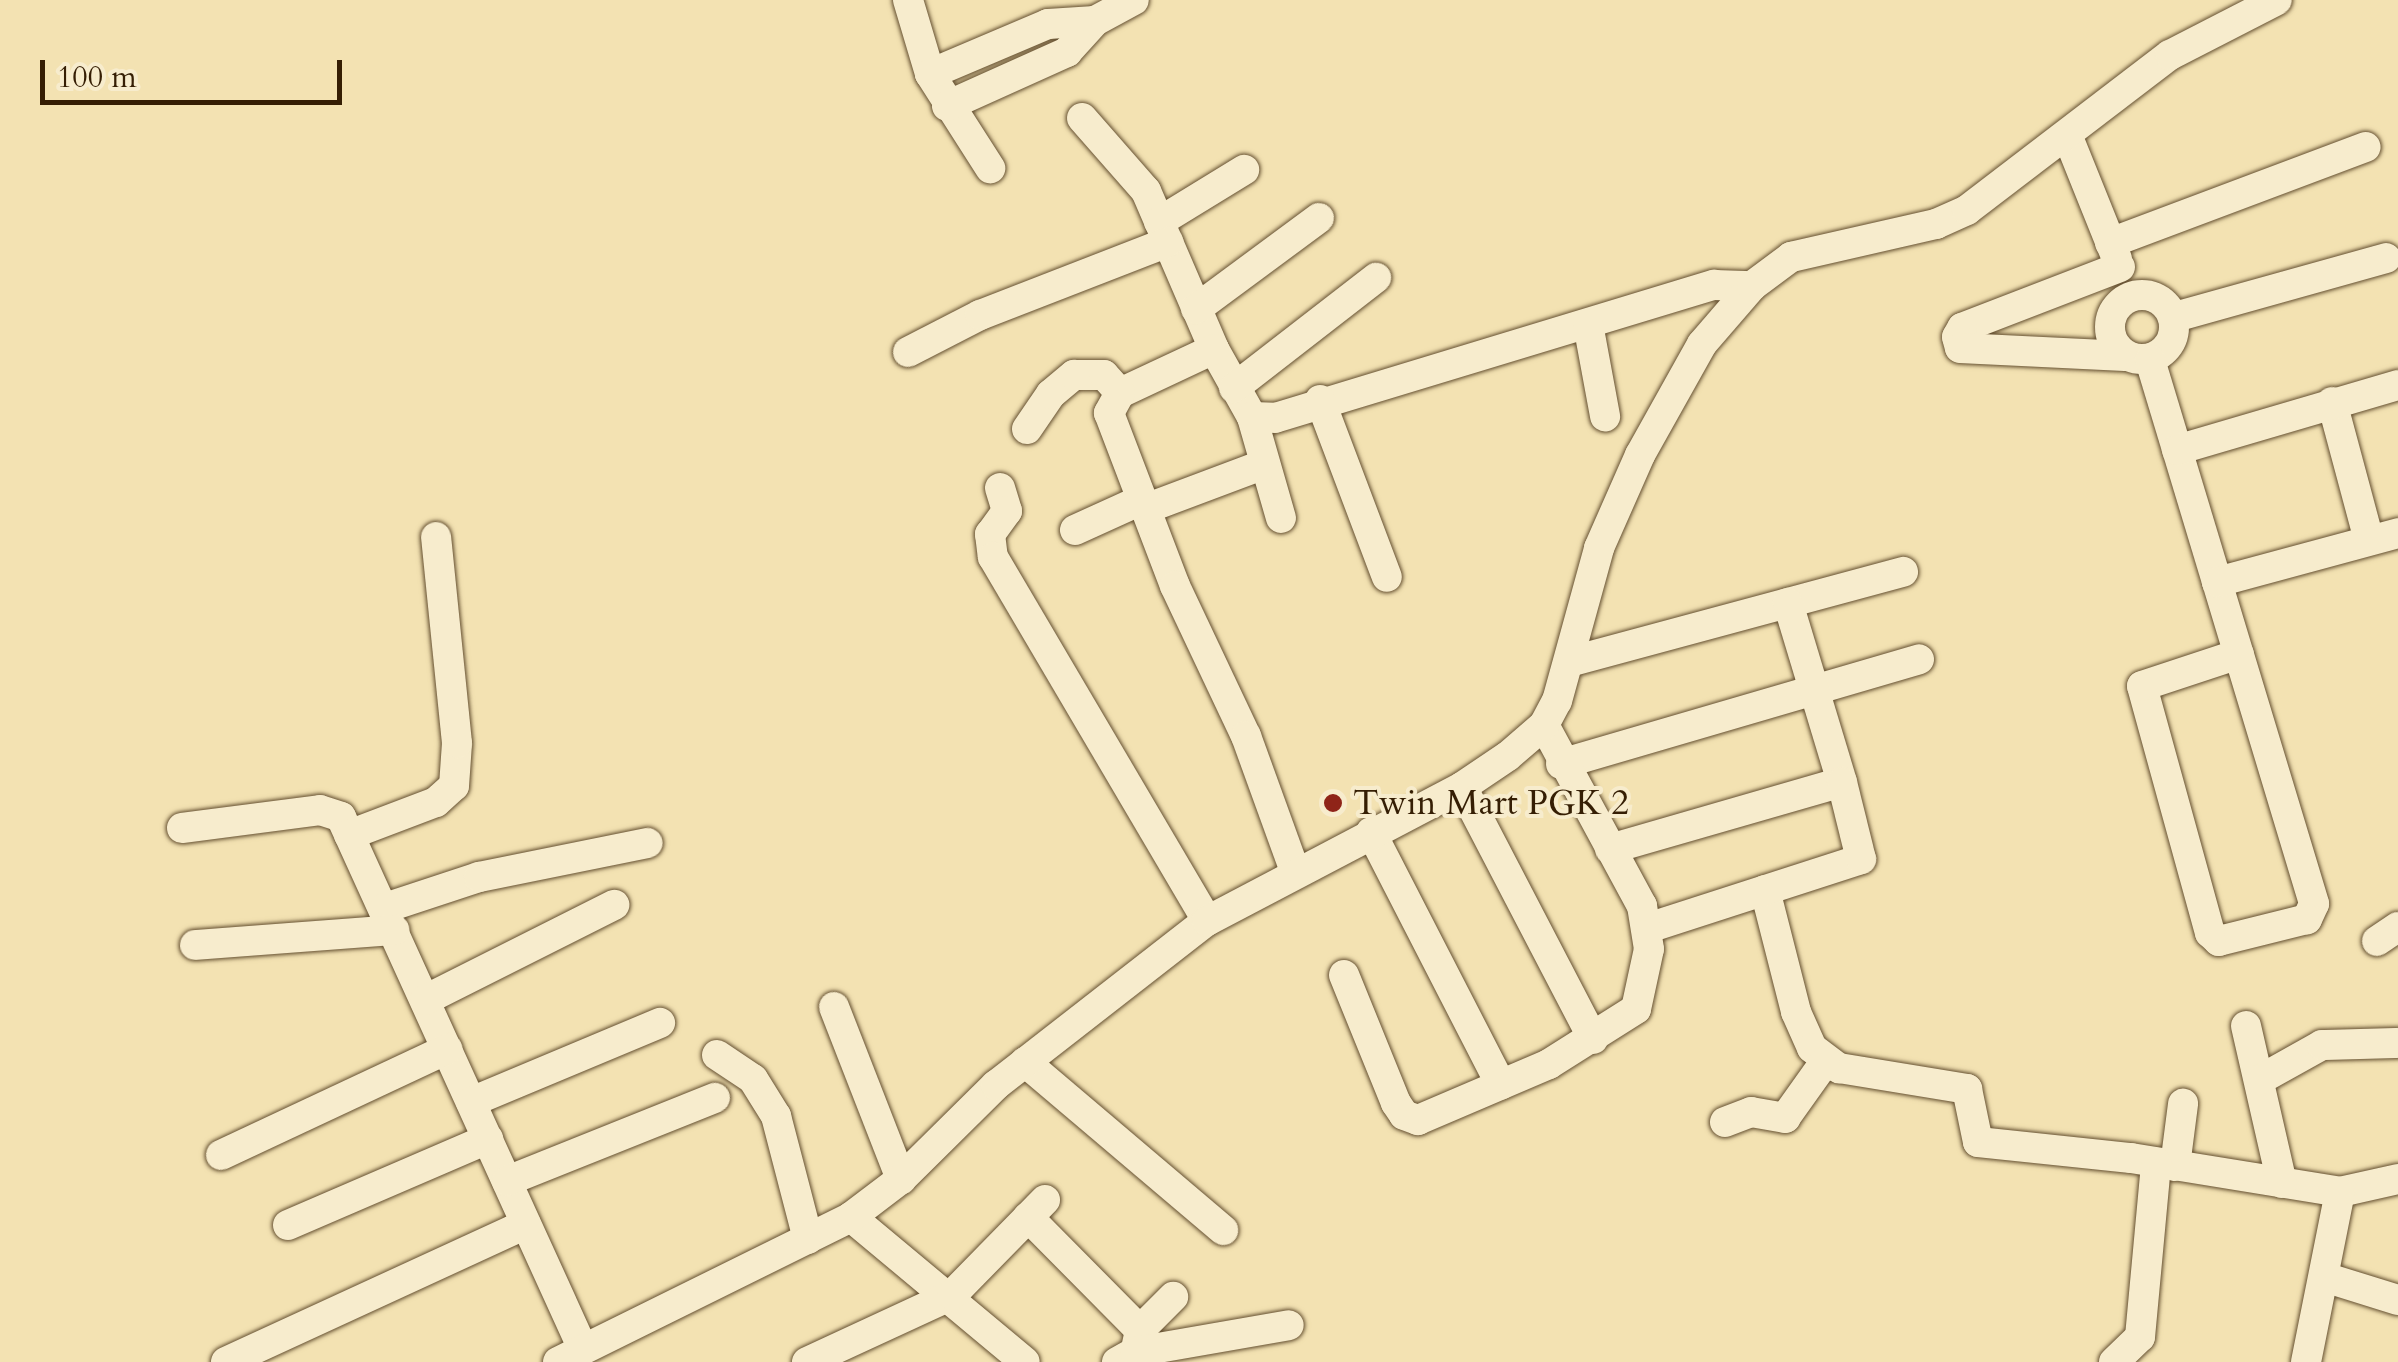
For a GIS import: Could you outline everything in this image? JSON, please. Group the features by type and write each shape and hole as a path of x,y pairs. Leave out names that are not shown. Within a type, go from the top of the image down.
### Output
{"street":[{"path":"908,0 930,74 990,168"},
{"path":"947,106 1067,52 1096,20 1134,0"},
{"path":"182,828 330,809 350,835 526,1224 570,1356 852,1217 901,1179 1025,1062 1206,921 1295,871 1462,788 1544,725 1569,662 1599,548 1640,455 1702,344 1752,286 1791,257 1936,224 1967,210 2170,55 2277,0"},
{"path":"930,74 1048,24 1096,20"},
{"path":"1082,118 1139,181 1214,349 1252,417 1282,518"},
{"path":"2068,136 2120,268 2158,297 2175,318 2172,344 2138,358 1960,348 1957,337 1962,328 2120,268 2366,147"},
{"path":"908,352 1163,232 1244,170"},
{"path":"1196,308 1319,218"},
{"path":"2175,318 2386,258"},
{"path":"2120,268 2110,337 2138,358 2177,450 2239,654 2314,904 2307,919 2219,941 2210,933 2142,686 2239,654"},
{"path":"1234,388 1376,278"},
{"path":"1252,417 1275,418 1320,400 1714,285 1752,286"},
{"path":"1588,324 1606,416"},
{"path":"1214,349 1120,393 1109,413 1143,505 1246,736 1295,871"},
{"path":"1028,429 1051,394 1074,375 1104,375 1120,393"},
{"path":"2177,450 2398,385"},
{"path":"1320,400 1388,577"},
{"path":"2217,582 2384,536 2332,402"},
{"path":"1075,530 1264,464"},
{"path":"1000,488 1007,512 990,534 993,557 1206,921"},
{"path":"350,835 436,802 454,786 458,743 436,537"},
{"path":"1569,662 1903,572"},
{"path":"1648,928 1861,859 1788,603"},
{"path":"1562,764 1919,659"},
{"path":"1344,975 1356,1016 1404,1115 1426,1119 1502,1086 1625,1021 1642,998 1648,928 1544,725"},
{"path":"1610,849 1842,782"},
{"path":"1462,788 1593,1039"},
{"path":"1371,832 1502,1086"},
{"path":"194,944 390,919 478,877 648,843"},
{"path":"1765,890 1796,1012 1825,1062 1967,1089 1978,1142 2166,1164 2340,1192 2398,1179"},
{"path":"425,1000 614,904"},
{"path":"834,1007 901,1179"},
{"path":"471,1102 660,1023"},
{"path":"2246,1026 2282,1183"},
{"path":"2261,1079 2322,1045 2398,1043"},
{"path":"222,1155 447,1049"},
{"path":"717,1055 753,1078 776,1116 808,1239"},
{"path":"1025,1062 1223,1230"},
{"path":"1725,1122 1746,1112 1785,1118 1825,1062"},
{"path":"507,1181 714,1098"},
{"path":"2114,1362 2140,1338 2166,1164 2183,1104"},
{"path":"288,1225 488,1139"},
{"path":"2306,1362 2340,1192"},
{"path":"807,1362 952,1295 1036,1208 1131,1348"},
{"path":"852,1217 952,1295 1024,1362"},
{"path":"226,1362 526,1224"},
{"path":"2324,1278 2398,1300"},
{"path":"1131,1348 1173,1297"},
{"path":"1131,1348 1190,1352 1289,1325"}],"place":[{"name":"Twin Mart PGK 2","path":"1333,803"}]}
